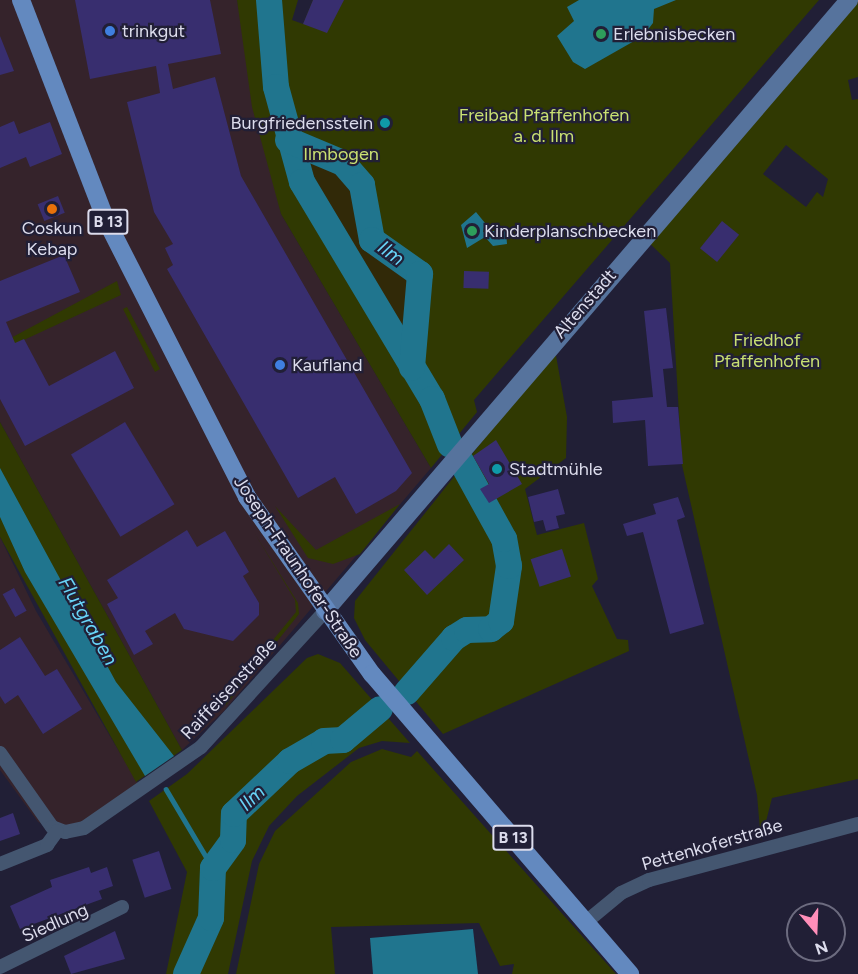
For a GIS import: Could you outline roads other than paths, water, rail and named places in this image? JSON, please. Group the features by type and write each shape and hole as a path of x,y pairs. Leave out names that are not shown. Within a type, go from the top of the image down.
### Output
{"main road":[{"name":"Joseph-Fraunhofer-Straße","path":"21,0 100,205 140,291 247,497 372,674 630,974"}],"street":[{"name":"Altenstadt","path":"326,611 465,444 849,0"},
{"name":"Raiffeisenstraße","path":"57,831 84,828 143,792 181,765 225,724 326,611"},
{"path":"0,753 57,831 47,845 0,864"},
{"name":"Pettenkoferstraße","path":"586,922 621,893 650,880 858,824"},
{"name":"Siedlung","path":"0,967 122,907"}],"water":[{"name":"Erlebnisbecken","path":"579,0 676,0 654,9 653,23 643,36 585,69 573,62 557,36 574,21 567,7"},
{"name":"Kinderplanschbecken","path":"476,212 485,223 483,232 506,230 507,244 493,246 485,237 467,248 461,225"},
{"path":"0,468 116,682 174,756 145,776 25,572 0,517"},
{"path":"473,929 478,974 373,974 370,938"}],"waterway":[{"name":"Ilm","path":"269,0 276,87 302,182 432,399 450,445"},
{"name":"Ilm","path":"288,140 343,163 362,185 372,240 420,274 412,368"},
{"name":"Ilm","path":"407,692 454,638 467,630 491,629 501,621 509,566 504,539 462,463"},
{"name":"Ilm","path":"186,974 211,918 213,868 233,840 234,814 290,761 324,741 343,740 380,709"},
{"name":"Flutgraben","path":"166,789 213,868"}],"place":[{"name":"trinkgut","path":"110,31"},
{"name":"Erlebnisbecken","path":"601,34"},
{"name":"Burgfriedensstein","path":"385,123"},
{"name":"Coskun Kebap","path":"52,209"},
{"name":"Kinderplanschbecken","path":"472,231"},
{"name":"Kaufland","path":"280,365"},
{"name":"Stadtmühle","path":"497,469"}],"park label":[{"name":"Freibad Pfaffenhofen a. d. Ilm","path":"544,126"},
{"name":"Ilmbogen","path":"341,154"},
{"name":"Friedhof Pfaffenhofen","path":"767,351"}]}
